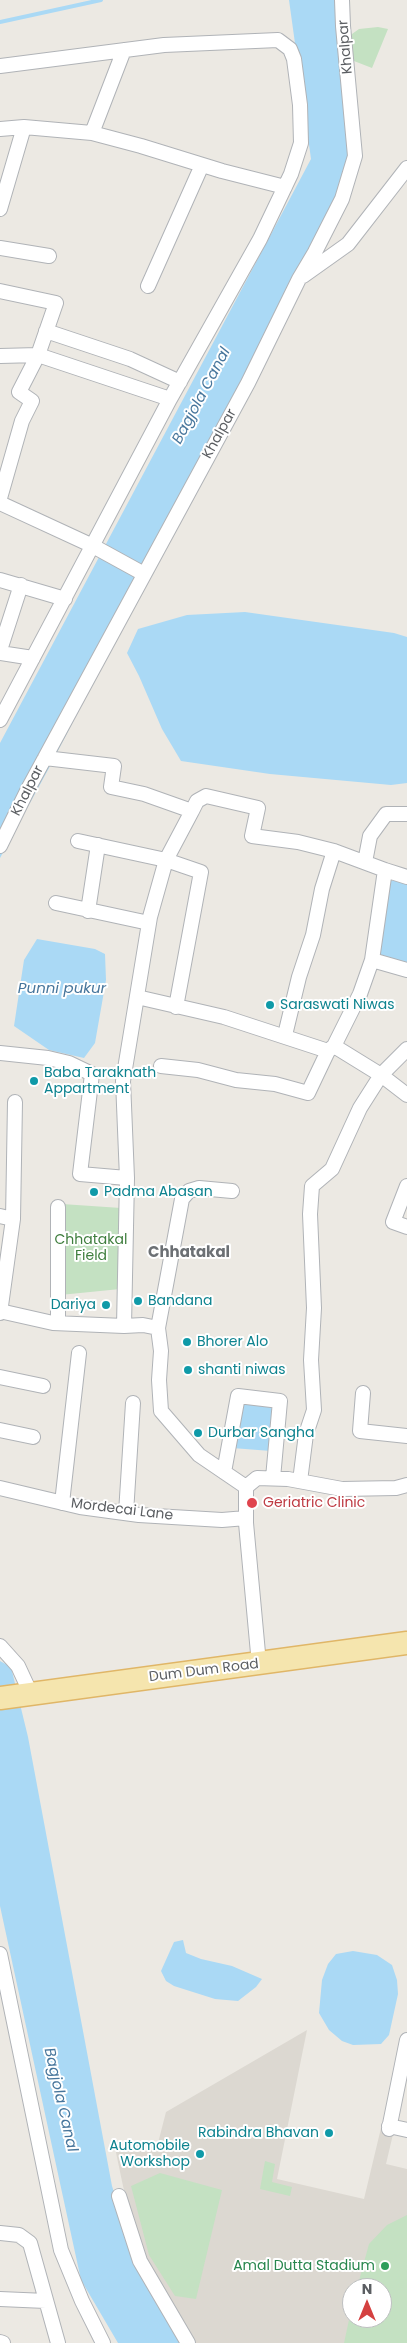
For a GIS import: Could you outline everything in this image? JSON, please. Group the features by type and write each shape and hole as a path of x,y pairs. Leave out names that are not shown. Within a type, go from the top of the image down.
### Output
{"main road":[{"name":"Dum Dum Road","path":"0,1698 259,1664 407,1642"}],"street":[{"name":"Khalpar","path":"0,846 45,758 248,383 299,279 342,199 355,156 342,0"},
{"path":"0,66 164,45 269,39 283,43 290,49 294,58 300,104 301,144 285,187 260,239 170,399 94,546 0,720"},
{"path":"92,133 124,50"},
{"path":"0,129 24,127 92,133 285,187"},
{"path":"0,210 24,127"},
{"path":"148,286 202,165"},
{"path":"299,279 348,244 407,168"},
{"path":"0,248 49,256"},
{"path":"0,291 56,303 38,355 20,392 32,400 22,421 0,498"},
{"path":"46,331 130,359 180,382"},
{"path":"0,356 38,355 170,399"},
{"path":"0,503 94,546 144,574"},
{"path":"0,580 65,599"},
{"path":"22,586 0,652 33,658"},
{"path":"45,758 114,766 111,787 144,794 192,811"},
{"path":"124,1326 127,1178 123,1081 149,923 166,860 197,801 206,796 258,808 252,836 298,842 407,877"},
{"path":"365,862 370,836 386,814 407,814"},
{"path":"78,841 166,860 201,872 176,1007"},
{"path":"88,911 98,845"},
{"path":"284,1035 299,977 313,935 322,889 334,852"},
{"path":"161,1066 198,1070 236,1080 276,1084 308,1093 360,994 372,960 384,870"},
{"path":"56,903 149,923"},
{"path":"372,960 407,970"},
{"path":"136,997 224,1017 331,1048 381,1075 407,1095"},
{"path":"300,1481 306,1434 314,1410 311,1360 314,1308 310,1214 312,1186 332,1169 360,1108 381,1075 407,1048"},
{"path":"0,1053 48,1058 69,1063 92,1074 80,1174 127,1178"},
{"path":"15,1102 0,1312 58,1323 143,1325 158,1328"},
{"path":"407,1186 393,1222 407,1227"},
{"path":"232,1191 199,1188 189,1191 182,1198 158,1328 161,1351 159,1380 162,1411 199,1455 246,1487"},
{"path":"58,1207 58,1323"},
{"path":"62,1503 79,1353"},
{"path":"0,1377 43,1386"},
{"path":"363,1393 360,1431 407,1436"},
{"path":"224,1472 238,1396 280,1401 273,1478"},
{"path":"126,1513 133,1403"},
{"path":"0,1430 33,1437"},
{"path":"246,1487 257,1478 300,1481 342,1489 396,1488 407,1485"},
{"path":"246,1487 246,1518 259,1664"},
{"name":"Mordecai Lane","path":"0,1488 62,1503 126,1513 222,1520 246,1518"},
{"path":"0,1646 18,1666 31,1694"},
{"path":"0,1954 20,2047 44,2178 61,2250 82,2301 103,2343"},
{"path":"407,2040 389,2127 407,2130"},
{"path":"119,2196 140,2261 188,2343"},
{"path":"0,2234 19,2236 30,2243 58,2343"},
{"path":"0,2299 46,2301"}],"shaded area":[{"path":"307,2030 277,2179 364,2199 381,2128 394,2130 386,2164 407,2169 407,2343 193,2343 143,2259 123,2186 114,2143 158,2143 166,2112"}],"green space":[{"path":"378,27 388,29 372,68 354,61 351,41 352,34 359,29"},
{"name":"Chhatakal Field","path":"62,1204 121,1208 120,1289 60,1295"},
{"path":"265,2161 275,2164 272,2182 292,2187 290,2196 260,2189"},
{"path":"160,2173 222,2190 196,2299 175,2296 149,2255 131,2186"},
{"name":"Amal Dutta Stadium","path":"407,2215 407,2343 344,2343 347,2328 392,2328 392,2278 360,2278 369,2244 387,2225"}],"water":[{"name":"Bagjola Canal","path":"289,0 335,0 358,111 354,181 49,768 0,858 0,743 311,159"},
{"path":"245,612 394,633 407,637 407,783 391,785 270,774 181,761 162,729 127,653 138,629 187,615"},
{"path":"389,880 407,883 407,965 377,957"},
{"name":"Punni pukur","path":"37,939 95,949 105,954 106,980 95,1043 84,1058 49,1050 14,1026 24,960"},
{"path":"241,1401 275,1406 271,1451 232,1448"},
{"name":"Bagjola Canal","path":"0,1661 11,1667 28,1737 112,2186 136,2262 184,2343 118,2343 81,2280 0,1906"},
{"path":"183,1940 186,1953 201,1959 232,1966 262,1979 256,1987 238,2001 215,1999 174,1986 166,1981 161,1971 174,1942"},
{"path":"353,1951 377,1955 392,1965 397,1980 398,1994 389,2035 381,2044 353,2045 342,2041 329,2030 319,2013 322,1980 328,1964 336,1954"}],"waterway":[{"path":"0,22 101,0"}],"place":[{"name":"Saraswati Niwas","path":"270,1005"},
{"name":"Baba Taraknath Appartment","path":"34,1081"},
{"name":"Padma Abasan","path":"94,1192"},
{"name":"Bandana","path":"138,1301"},
{"name":"Dariya","path":"106,1305"},
{"name":"Bhorer Alo","path":"187,1342"},
{"name":"shanti niwas","path":"188,1370"},
{"name":"Durbar Sangha","path":"198,1433"},
{"name":"Geriatric Clinic","path":"252,1503"},
{"name":"Rabindra Bhavan","path":"329,2133"},
{"name":"Automobile Workshop","path":"200,2154"},
{"name":"Amal Dutta Stadium","path":"385,2266"}],"district":[{"name":"Chhatakal","path":"189,1253"}]}
